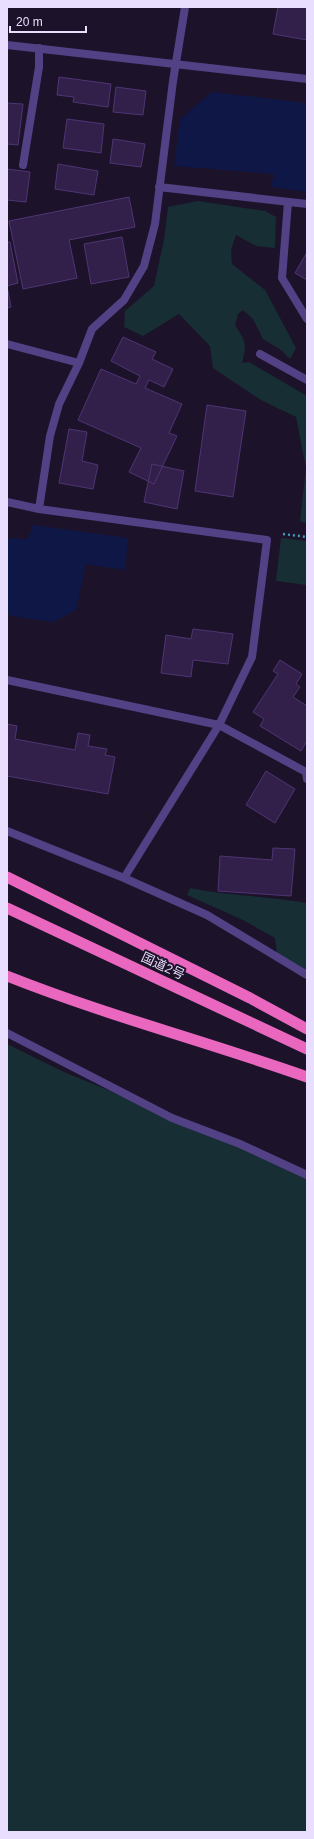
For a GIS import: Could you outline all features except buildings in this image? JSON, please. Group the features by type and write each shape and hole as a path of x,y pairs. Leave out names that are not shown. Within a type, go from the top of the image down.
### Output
{"highway":[{"path":"7,877 250,998 307,1029"},
{"name":"国道2号","path":"7,908 307,1049"},
{"path":"7,976 47,992 234,1051 307,1077"}],"street":[{"path":"39,509 50,436 59,404 79,363 92,329 124,300 144,266 155,224 176,63 185,7"},
{"path":"7,44 307,78"},
{"path":"23,165 38,67 39,48"},
{"path":"159,187 307,204"},
{"path":"288,202 282,278 307,319"},
{"path":"7,344 79,363"},
{"path":"260,354 307,380"},
{"path":"7,502 39,509 267,540 252,657 218,725 124,878"},
{"path":"7,680 218,725 306,772 307,779"},
{"path":"7,831 124,878 207,915 307,975"},
{"path":"7,1033 172,1118 240,1144 307,1175"}],"path":[{"path":"267,540 284,533 307,537"}],"green space":[{"path":"198,201 265,211 276,217 275,248 256,246 236,235 231,250 232,264 265,290 296,348 290,359 281,350 263,339 253,319 243,310 238,314 235,325 243,339 245,347 242,363 249,362 307,396 307,523 300,521 306,468 296,417 261,400 213,368 210,346 179,314 143,336 124,327 125,311 154,286 164,240 168,207"},
{"path":"281,538 307,541 307,585 276,581"},
{"path":"190,888 219,893 307,903 307,971 277,954 275,938 243,920 187,895"},
{"path":"7,1044 64,1072 240,1144 307,1177 307,1832 7,1832"}],"shaded area":[{"path":"212,92 307,103 307,192 271,187 274,174 174,166 180,119"},
{"path":"33,525 128,538 125,570 86,564 76,610 53,622 10,616 7,611 7,538 28,539"}]}
